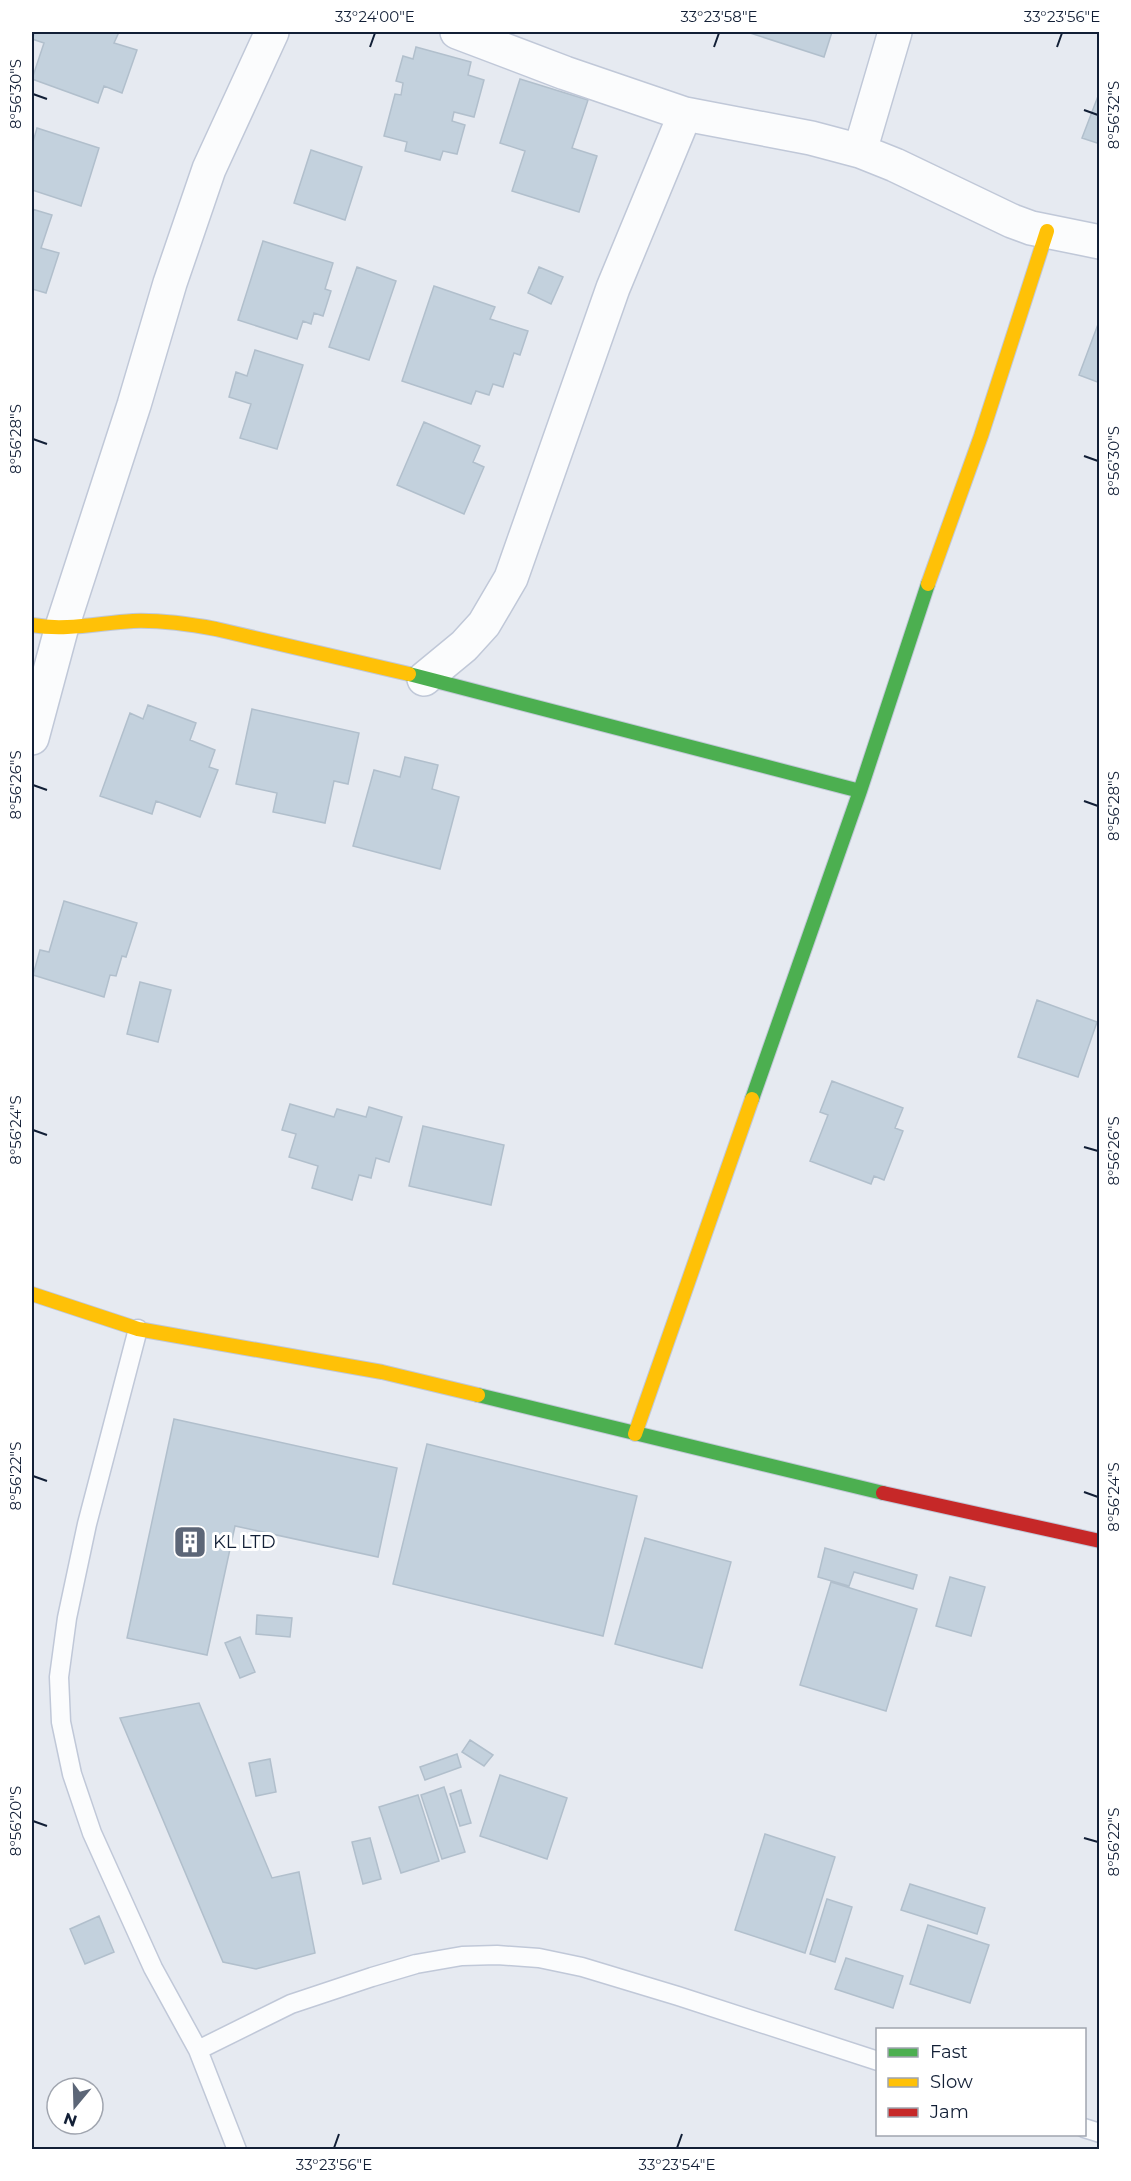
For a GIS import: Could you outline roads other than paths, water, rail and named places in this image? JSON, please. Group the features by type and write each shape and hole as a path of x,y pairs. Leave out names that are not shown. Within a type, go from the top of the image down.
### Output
{"street":[{"path":"32,738 46,628 134,405 170,283 209,169 272,32"},
{"path":"457,32 565,74 686,114 811,138 860,151 895,165 1012,221 1100,242"},
{"path":"860,151 896,32"},
{"path":"424,678 464,646 484,624 511,578 613,288 686,114"},
{"path":"635,1434 860,791 945,533 1019,322 1047,231"},
{"path":"46,628 136,621 183,623 216,629 424,678 860,791"},
{"path":"32,1294 138,1329 382,1372 893,1495 1100,1541"}],"lane":[{"path":"138,1329 87,1524 67,1618 59,1677 61,1722 72,1774 92,1833 153,1968 198,2050 237,2150"},
{"path":"198,2050 291,2004 372,1977 416,1964 462,1956 497,1955 539,1958 582,1967 876,2060"}],"place":[{"name":"KL LTD","path":"190,1542"}]}
